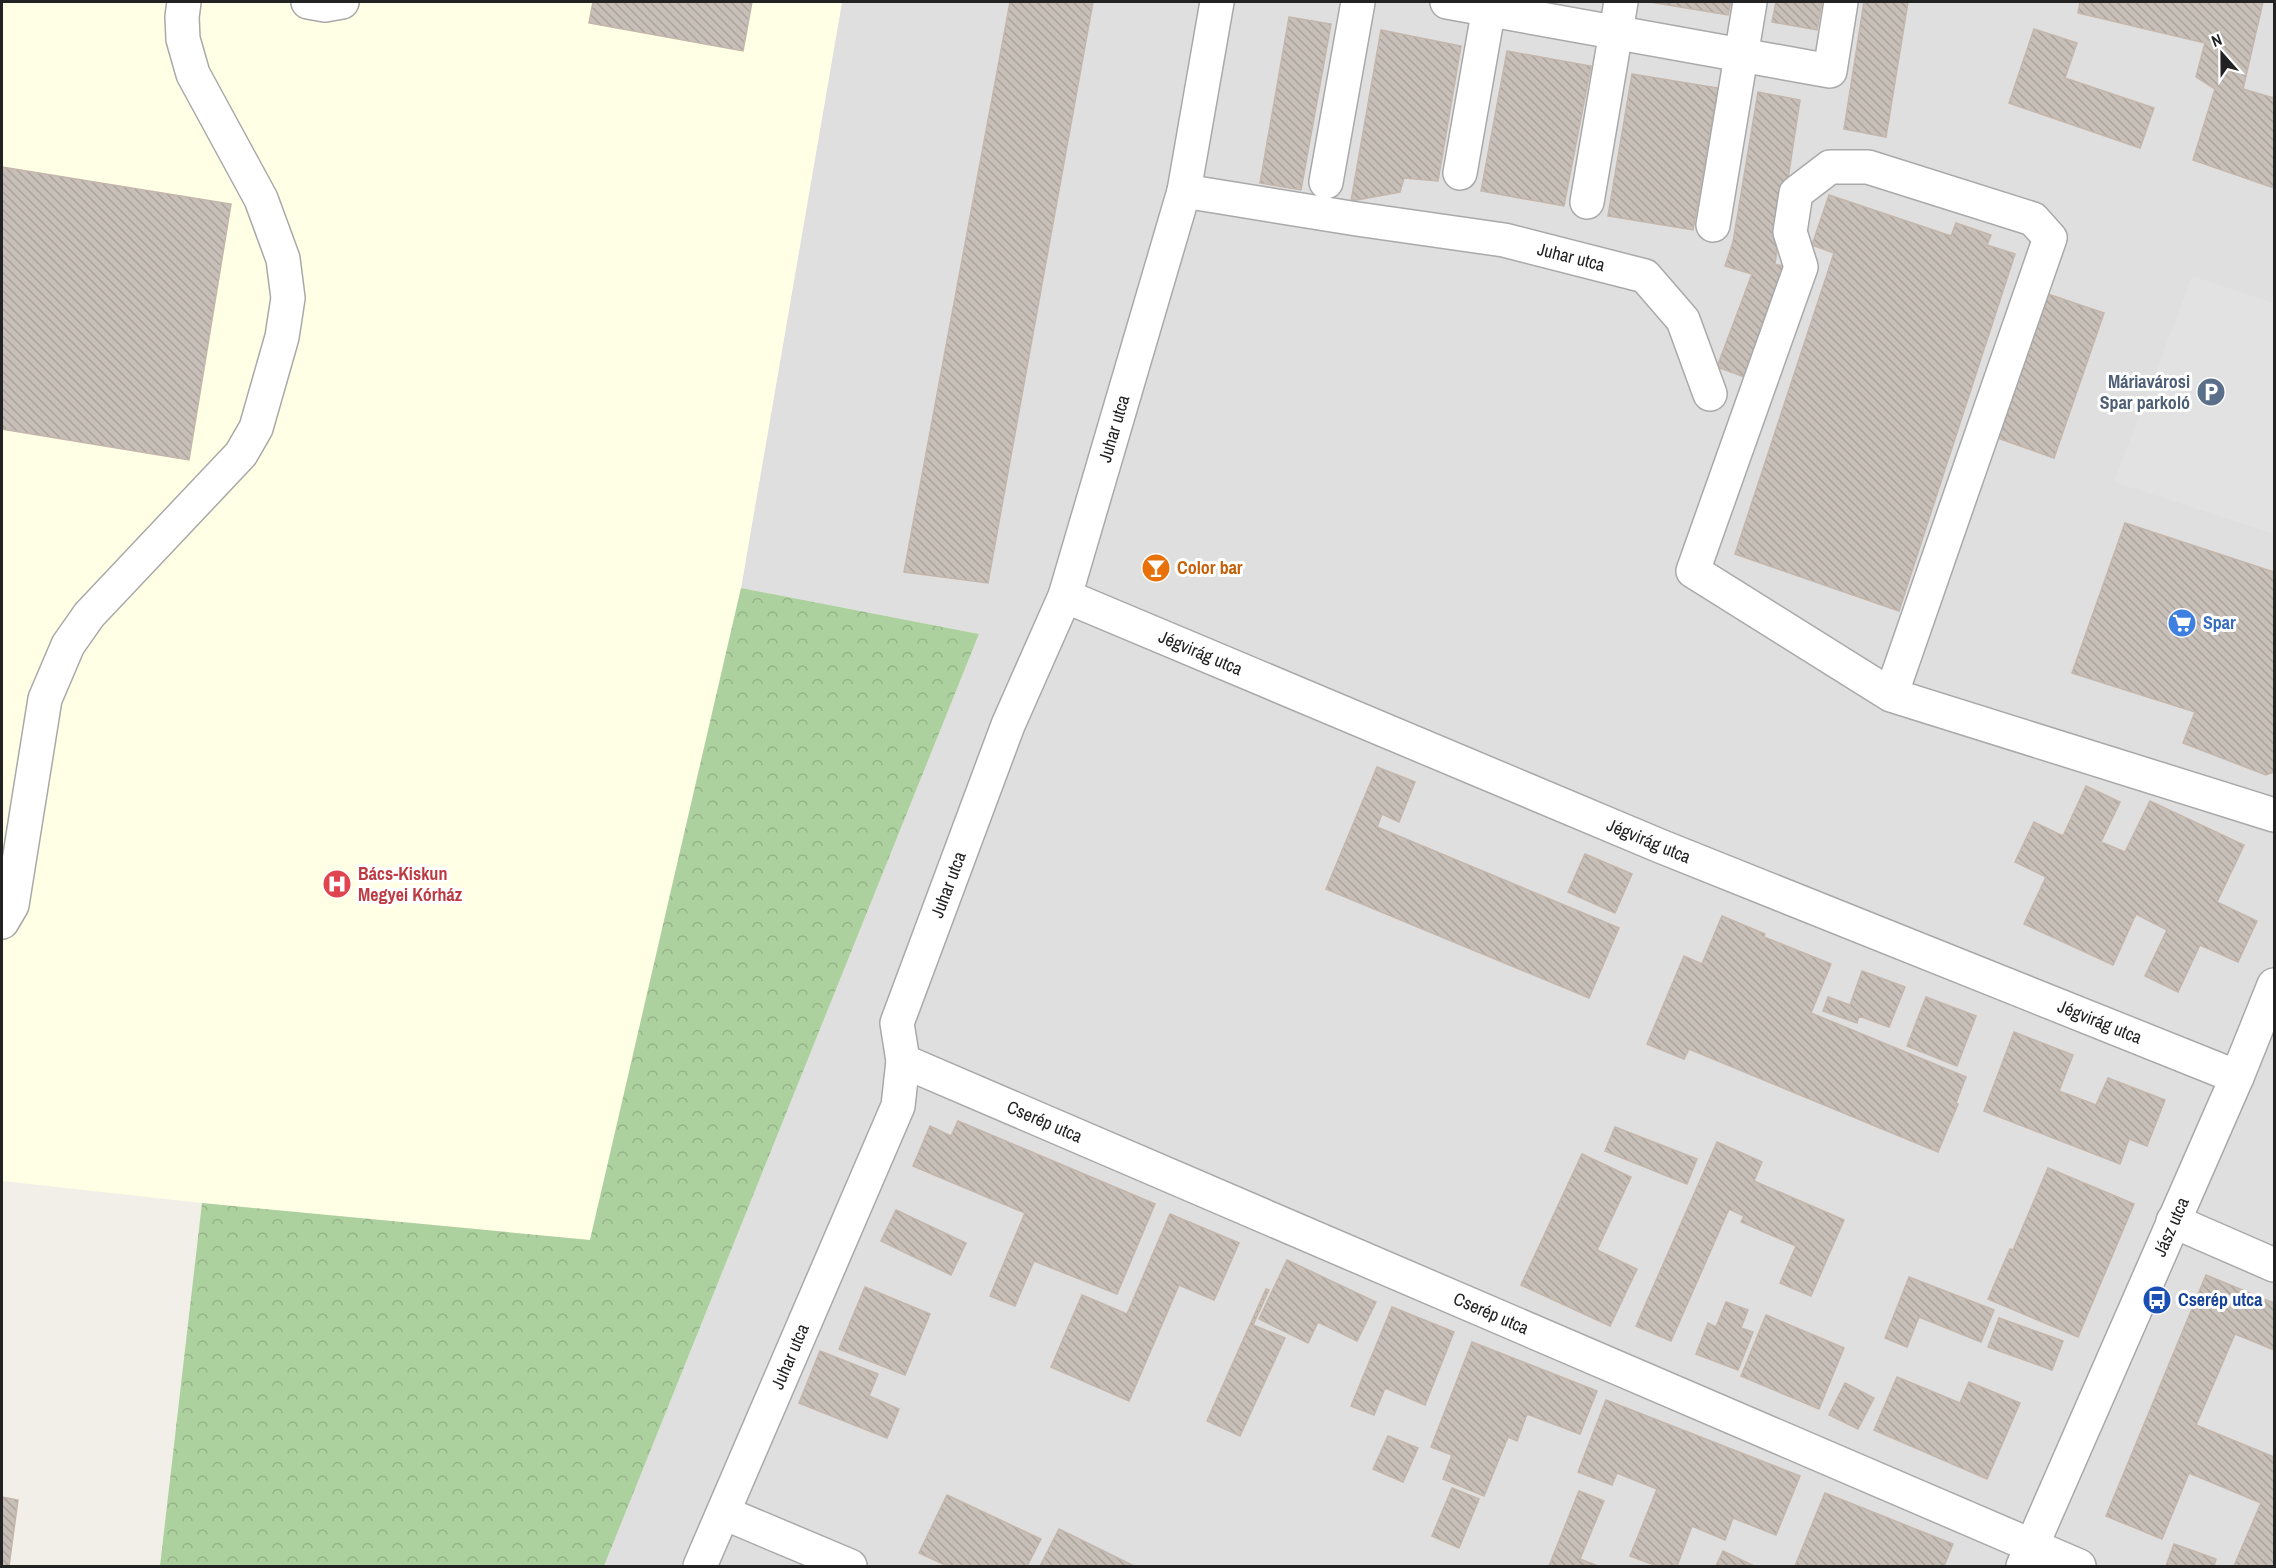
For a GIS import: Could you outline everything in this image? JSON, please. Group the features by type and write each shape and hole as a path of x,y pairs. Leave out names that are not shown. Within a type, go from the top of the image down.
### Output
{"street":[{"path":"2,922 12,905 45,699 68,645 89,615 241,454 256,428 282,337 288,298 283,259 261,199 193,74 183,39 184,2"},
{"path":"308,2 325,5 342,2"},
{"name":"Juhar utca","path":"700,1566 898,1106 903,1061 897,1023 1008,725 1065,596 1184,191 1217,2"},
{"path":"1326,182 1358,2"},
{"path":"1447,2 1618,16 1741,54 1830,71 1841,2"},
{"path":"1713,225 1750,2"},
{"path":"1460,173 1489,5"},
{"path":"1587,202 1618,16"},
{"path":"1891,694 2050,238 2033,219 1868,166 1830,167 1796,193 1790,232 1801,267 1693,571 1891,694 2274,815"},
{"name":"Juhar utca","path":"1184,191 1504,240 1645,276 1683,320 1710,394"},
{"name":"Jégvirág utca","path":"1065,596 1660,846 2237,1077"},
{"name":"Jász utca","path":"2027,1556 2237,1077 2274,985"},
{"name":"Cserép utca","path":"903,1061 2027,1556 2079,1566"},
{"path":"2173,1221 2274,1265"},
{"path":"724,1513 850,1566"}],"shaded area":[{"name":"Bács-Kiskun Megyei Kórház","path":"2,2 842,2 741,588 590,1240 202,1203 2,1181"},
{"path":"842,2 2274,2 2274,1566 604,1566 979,634 741,588"},
{"name":"Máriavárosi Spar parkoló","path":"2192,276 2274,303 2274,534 2114,482"}],"green space":[{"path":"741,588 979,634 604,1566 160,1566 202,1203 590,1240"}],"building":[{"path":"593,2 752,2 743,51 589,23"},
{"path":"1010,2 1093,2 988,583 904,572"},
{"path":"1650,2 1731,2 1728,15"},
{"path":"1776,2 1822,2 1817,30 1772,22"},
{"path":"1864,2 1908,2 1886,137 1844,129"},
{"path":"2080,2 2263,2 2243,89 2274,98 2274,188 2193,160 2215,89 2196,77 2205,43 2078,13"},
{"path":"1289,17 1331,24 1301,190 1260,183"},
{"path":"2034,29 2077,43 2065,78 2154,108 2140,148 2009,103"},
{"path":"1381,30 1461,46 1438,181 1404,178 1400,192 1351,201"},
{"path":"1507,51 1591,66 1564,206 1481,191"},
{"path":"1632,74 1718,88 1693,230 1608,216"},
{"path":"1758,92 1800,100 1775,264 1789,268 1753,380 1717,367 1752,274 1725,266 1733,242"},
{"path":"2,167 231,204 189,460 2,429"},
{"path":"1829,195 1951,236 1956,223 1991,235 1987,245 2015,254 1899,611 1735,554 1834,253 1812,245"},
{"path":"2042,292 2104,313 2054,458 1992,436"},
{"name":"Spar","path":"2125,523 2274,572 2274,772 2266,775 2183,743 2195,712 2072,673"},
{"path":"1377,767 1415,782 1399,822 1382,814 1377,827 1619,928 1589,998 1326,889"},
{"path":"2086,786 2120,802 2101,842 2125,852 2150,801 2244,845 2217,902 2257,921 2238,962 2200,945 2178,992 2145,976 2167,930 2136,914 2113,965 2024,924 2046,877 2015,862 2034,822 2063,836"},
{"path":"1585,854 1632,874 1615,913 1568,892"},
{"path":"1722,916 1765,934 1764,937 1831,964 1811,1013 1966,1077 1956,1103 1958,1104 1938,1152 1689,1049 1684,1059 1647,1044 1684,956 1702,964"},
{"path":"1862,971 1905,987 1889,1027 1859,1016 1857,1023 1823,1011 1828,997 1850,1005"},
{"path":"1926,997 1976,1016 1957,1066 1907,1046"},
{"path":"2014,1032 2073,1055 2059,1091 2096,1105 2108,1078 2165,1100 2147,1146 2129,1139 2120,1164 1984,1111"},
{"path":"958,1121 1155,1204 1117,1294 1034,1261 1015,1306 990,1296 1025,1213 913,1166 930,1126 951,1136"},
{"path":"1615,1127 1697,1159 1687,1184 1605,1151"},
{"path":"1717,1142 1762,1162 1754,1181 1844,1220 1811,1296 1780,1283 1796,1246 1741,1222 1744,1216 1729,1209 1671,1341 1636,1326"},
{"path":"1582,1154 1631,1177 1597,1250 1637,1269 1610,1326 1521,1285"},
{"path":"2048,1168 2134,1204 2078,1337 1988,1299 2010,1249 2013,1250"},
{"path":"896,1210 966,1243 951,1275 881,1241"},
{"path":"1170,1214 1239,1243 1214,1300 1179,1285 1129,1401 1051,1367 1082,1295 1127,1314"},
{"path":"1287,1260 1376,1302 1357,1341 1318,1322 1308,1343 1259,1319"},
{"path":"2206,1275 2274,1303 2274,1350 2235,1334 2196,1425 2274,1457 2274,1566 2234,1566 2261,1503 2189,1473 2162,1539 2106,1516"},
{"path":"1909,1277 1994,1310 1981,1342 1919,1317 1907,1347 1885,1338"},
{"path":"865,1287 930,1314 905,1375 839,1349"},
{"path":"1266,1289 1269,1290 1253,1325 1285,1338 1240,1436 1207,1421"},
{"path":"1726,1302 1748,1310 1741,1328 1753,1332 1738,1370 1696,1354 1708,1323 1716,1327"},
{"path":"1392,1307 1454,1332 1425,1405 1385,1388 1374,1415 1351,1406"},
{"path":"1766,1315 1844,1348 1819,1409 1741,1376"},
{"path":"1999,1318 2063,1341 2052,1370 1988,1347"},
{"path":"1472,1342 1597,1391 1580,1434 1527,1414 1517,1441 1508,1437 1484,1496 1443,1479 1452,1455 1431,1447"},
{"path":"820,1351 878,1374 869,1396 899,1409 887,1438 799,1403"},
{"path":"1897,1377 1960,1403 1969,1382 2020,1403 1987,1479 1874,1430"},
{"path":"1845,1383 1874,1398 1858,1429 1829,1415"},
{"path":"1606,1400 1800,1476 1776,1535 1733,1518 1725,1540 1692,1526 1677,1566 1657,1566 1630,1556 1657,1489 1617,1473 1612,1485 1578,1472"},
{"path":"1388,1436 1418,1448 1403,1482 1373,1469"},
{"path":"1452,1488 1479,1499 1459,1548 1432,1536"},
{"path":"1579,1491 1604,1501 1580,1559 1598,1566 1549,1566"},
{"path":"1825,1493 1953,1544 1944,1566 1795,1566"},
{"path":"947,1495 1041,1539 1027,1566 947,1566 919,1553"},
{"path":"2,1497 18,1500 9,1566 2,1566"},
{"path":"1059,1529 1134,1566 1040,1566"},
{"path":"2174,1544 2216,1559 2214,1566 2166,1566"},
{"path":"1723,1551 1754,1566 1716,1566"}],"place":[{"name":"Máriavárosi Spar parkoló","path":"2211,392"},
{"name":"Color bar","path":"1156,568"},
{"name":"Spar","path":"2182,623"},
{"name":"Bács-Kiskun Megyei Kórház","path":"337,884"},
{"name":"Cserép utca","path":"2157,1300"}]}
